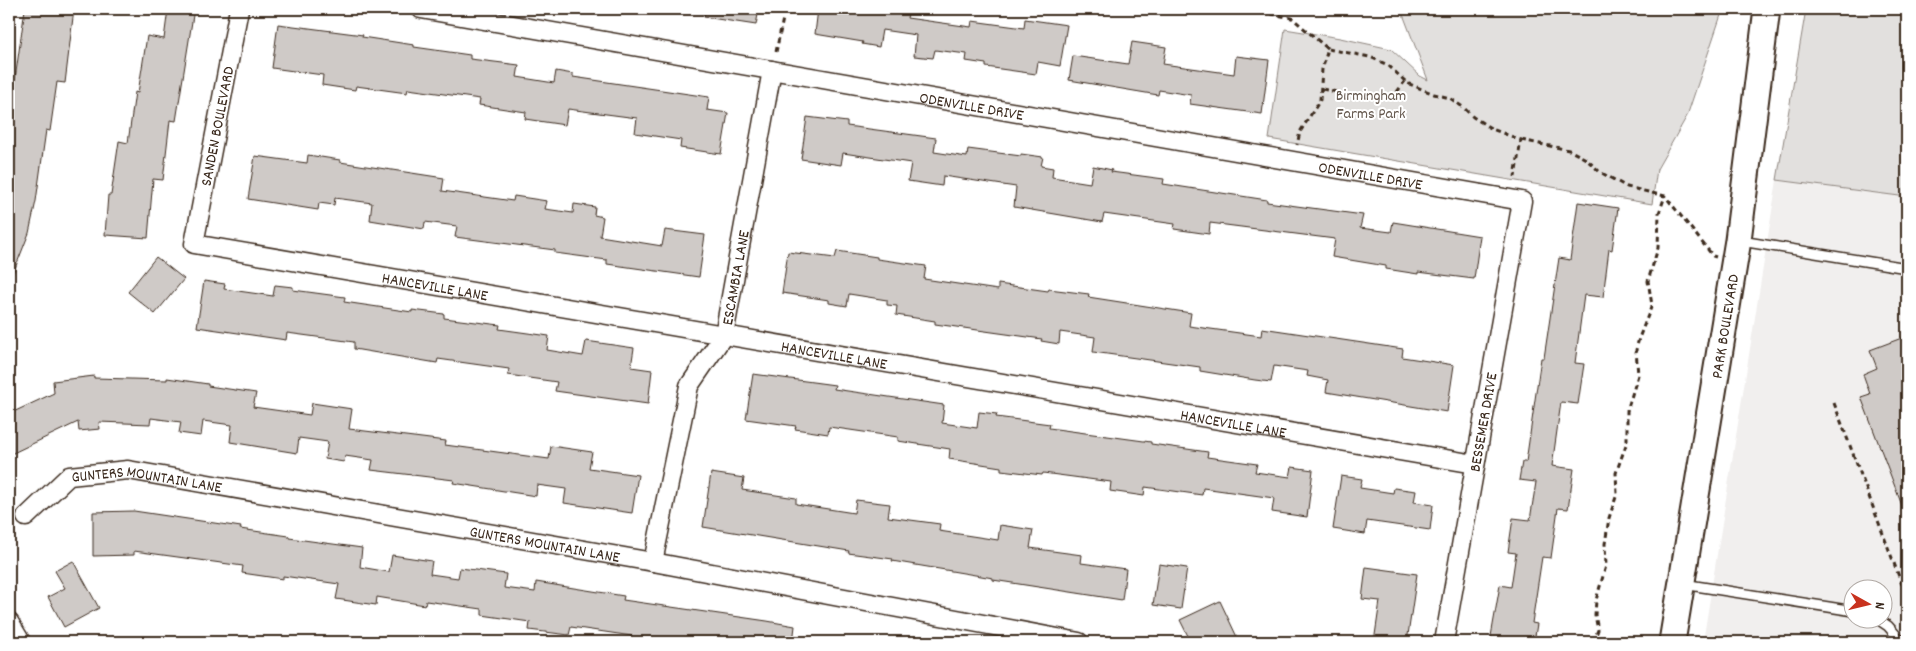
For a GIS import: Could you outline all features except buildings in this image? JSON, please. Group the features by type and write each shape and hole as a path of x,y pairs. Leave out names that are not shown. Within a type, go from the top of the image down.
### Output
{"main road":[{"name":"PARK BOULEVARD","path":"1672,642 1738,240 1765,21"}],"street":[{"name":"SANDEN BOULEVARD","path":"194,244 239,9"},
{"name":"ODENVILLE DRIVE","path":"421,9 1522,201"},
{"name":"ESCAMBIA LANE","path":"653,562 689,386 724,335 772,70"},
{"name":"BESSEMER DRIVE","path":"1444,642 1522,201"},
{"name":"HANCEVILLE LANE","path":"194,244 1474,464"},
{"name":"GUNTERS MOUNTAIN LANE","path":"26,517 69,476 128,470 653,562 1079,642"},
{"path":"9,622 21,642"}],"lane":[{"path":"1738,240 1907,268"},
{"path":"1682,583 1844,609"},
{"path":"1890,628 1902,642"}],"path":[{"path":"776,52 785,9"},
{"path":"1263,9 1272,14 1292,18 1328,49 1370,57 1388,65 1405,81 1434,94 1450,98 1486,125 1521,140 1569,150 1586,159 1600,172 1627,187 1665,196 1713,256 1719,258"},
{"path":"1297,145 1300,132 1320,100 1322,69 1328,49"},
{"path":"1397,92 1405,81"},
{"path":"1322,89 1343,93"},
{"path":"1515,177 1521,140"},
{"path":"1593,642 1598,630 1595,615 1596,600 1606,566 1605,544 1609,518 1617,494 1616,473 1627,442 1627,411 1638,375 1636,350 1652,305 1648,281 1658,248 1659,213 1665,196"},
{"path":"1834,404 1907,598"}],"shaded area":[{"path":"1777,180 1907,197 1907,642 1703,642"}],"green space":[{"name":"Birmingham Farms Park","path":"1401,9 1723,9 1687,116 1657,169 1652,204 1269,139 1285,29 1391,49 1420,76 1428,80"},
{"path":"1806,9 1907,9 1907,197 1777,180"}]}
